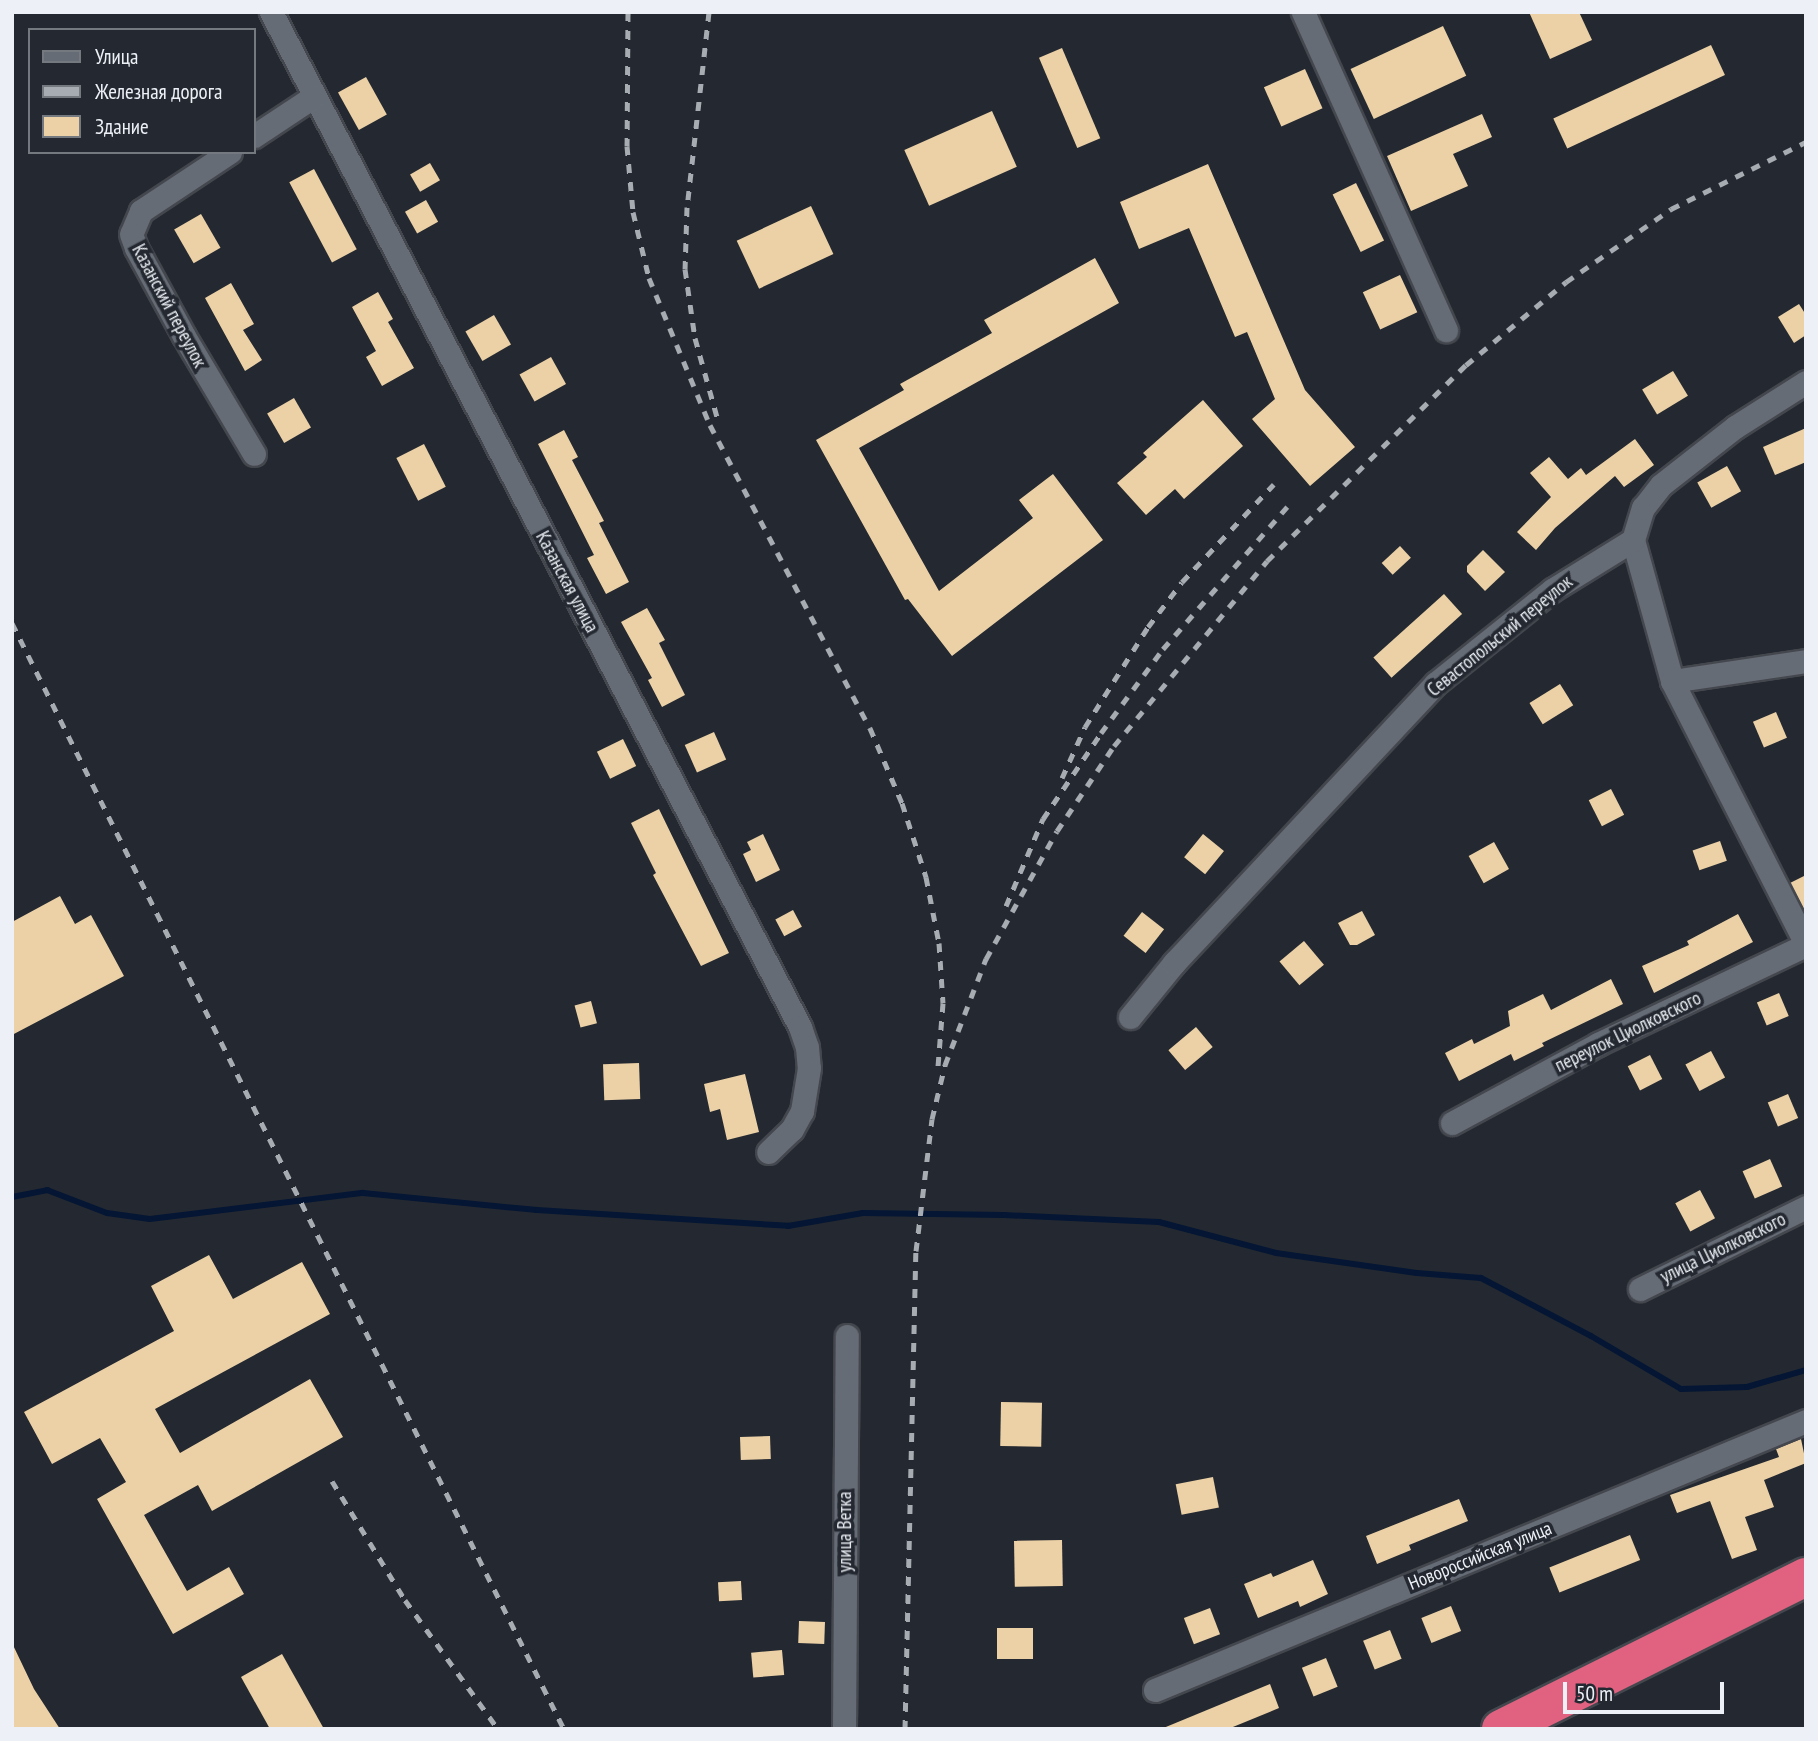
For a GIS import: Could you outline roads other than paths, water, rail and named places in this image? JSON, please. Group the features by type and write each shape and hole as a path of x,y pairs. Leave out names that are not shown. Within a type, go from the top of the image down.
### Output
{"highway":[{"path":"1501,1729 1806,1577"},
{"path":"1552,1729 1806,1606"}],"street":[{"name":"Казанская улица","path":"271,12 800,1027 807,1047 809,1068 802,1111 792,1129 768,1152"},
{"path":"1303,12 1446,330"},
{"path":"256,135 313,97"},
{"name":"Казанский переулок","path":"227,154 141,211 131,234 184,337 254,454"},
{"path":"1806,382 1735,427 1661,485 1643,508 1633,540 1672,681 1806,944"},
{"name":"Севастопольский переулок","path":"1130,1017 1174,962 1436,683 1552,590 1633,540"},
{"path":"1672,681 1806,661"},
{"name":"переулок Циолковского","path":"1452,1123 1598,1044 1806,944"},
{"name":"улица Циолковского","path":"1640,1289 1806,1207"},
{"name":"улица Ветка","path":"844,1729 847,1336"},
{"name":"Новороссийская улица","path":"1155,1690 1806,1421"}],"waterway":[{"path":"12,1197 47,1190 107,1213 150,1219 363,1193 537,1210 788,1226 863,1213 1004,1215 1159,1222 1276,1253 1417,1273 1481,1278 1591,1336 1681,1389 1747,1387 1806,1370"}],"railway":[{"path":"628,12 627,146 633,212 649,278 710,425 870,728 902,803 926,877 939,943 943,1003 938,1067"},
{"path":"709,12 687,207 685,269 695,338 717,417"},
{"path":"905,1729 916,1251 932,1119 945,1065 986,959 1057,831 1114,746 1267,561 1466,365 1566,282 1671,209 1806,142"},
{"path":"1062,778 1085,727 1148,627 1182,582 1274,484"},
{"path":"1006,906 1043,819 1101,733 1163,649 1293,500"},
{"path":"12,623 564,1729"},
{"path":"332,1481 405,1600 498,1729"}]}
